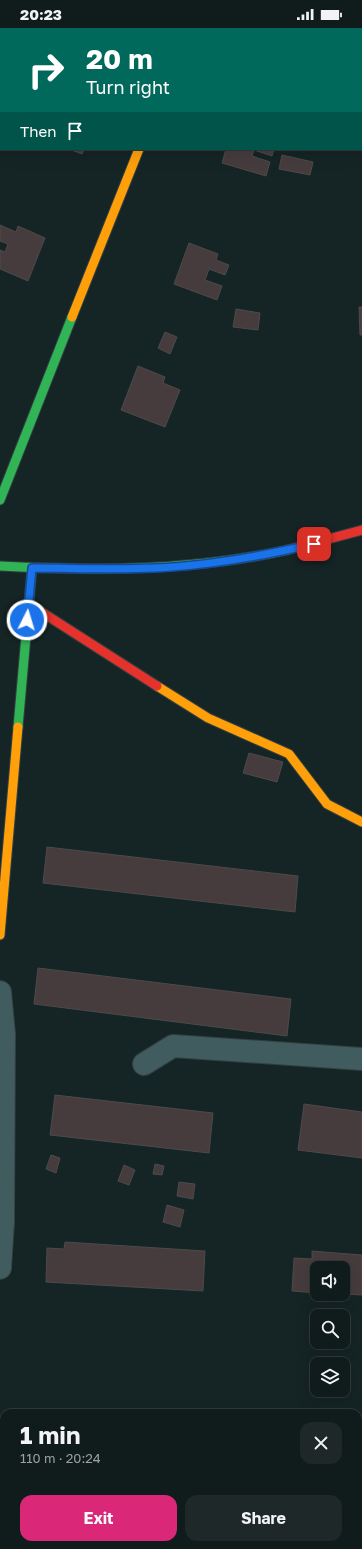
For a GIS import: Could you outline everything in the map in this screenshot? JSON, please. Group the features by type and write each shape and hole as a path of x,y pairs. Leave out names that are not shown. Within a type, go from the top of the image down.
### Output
{"street":[{"path":"0,500 139,150"},
{"path":"0,566 32,568 154,568 219,562 272,554 328,541 362,530"},
{"path":"0,935 32,568"},
{"path":"28,604 208,718 289,754 327,804 362,822"},
{"path":"0,992 4,1034 3,1222 0,1268"},
{"path":"144,1064 173,1046 362,1059"}],"building":[{"path":"72,150 84,150 82,154"},
{"path":"226,150 254,150 252,156 270,162 266,176 222,163"},
{"path":"254,150 274,150 272,156"},
{"path":"282,155 313,162 310,175 279,169"},
{"path":"0,225 16,232 18,226 45,238 28,281 0,269 0,250 5,252 8,244 0,241"},
{"path":"189,243 218,254 216,260 229,265 225,275 209,269 205,280 222,286 217,300 174,284"},
{"path":"359,307 362,307 362,335 360,335"},
{"path":"236,309 260,313 258,330 233,327"},
{"path":"165,332 177,337 170,354 158,348"},
{"path":"138,366 165,377 163,383 180,390 165,427 121,410"},
{"path":"249,753 283,762 277,782 243,773"},
{"path":"47,847 298,876 295,912 43,883"},
{"path":"38,968 291,999 287,1036 34,1004"},
{"path":"55,1095 213,1113 209,1153 50,1135"},
{"path":"304,1104 362,1112 362,1158 298,1150"},
{"path":"51,1155 60,1158 56,1173 46,1169"},
{"path":"155,1164 164,1166 162,1175 153,1174"},
{"path":"124,1165 135,1170 129,1185 118,1181"},
{"path":"179,1182 195,1184 193,1199 177,1196"},
{"path":"167,1205 184,1210 180,1227 163,1222"},
{"path":"65,1242 205,1251 203,1291 46,1282 47,1248 64,1249"},
{"path":"312,1251 362,1255 362,1295 350,1294 350,1261 310,1261 310,1292 292,1291 294,1258 312,1259"}],"traffic: fast":[{"path":"0,500 72,317"},
{"path":"0,566 72,569 180,566 251,557 287,550"},
{"path":"18,727 32,568"}],"traffic: slow":[{"path":"72,317 139,150"},
{"path":"157,686 208,718 289,754 327,804 362,822"},
{"path":"0,935 18,727"}],"traffic: jam":[{"path":"287,550 362,530"},
{"path":"29,604 157,686"}],"route":[{"path":"27,620 32,568 154,568 219,562 272,554 314,544"}]}
